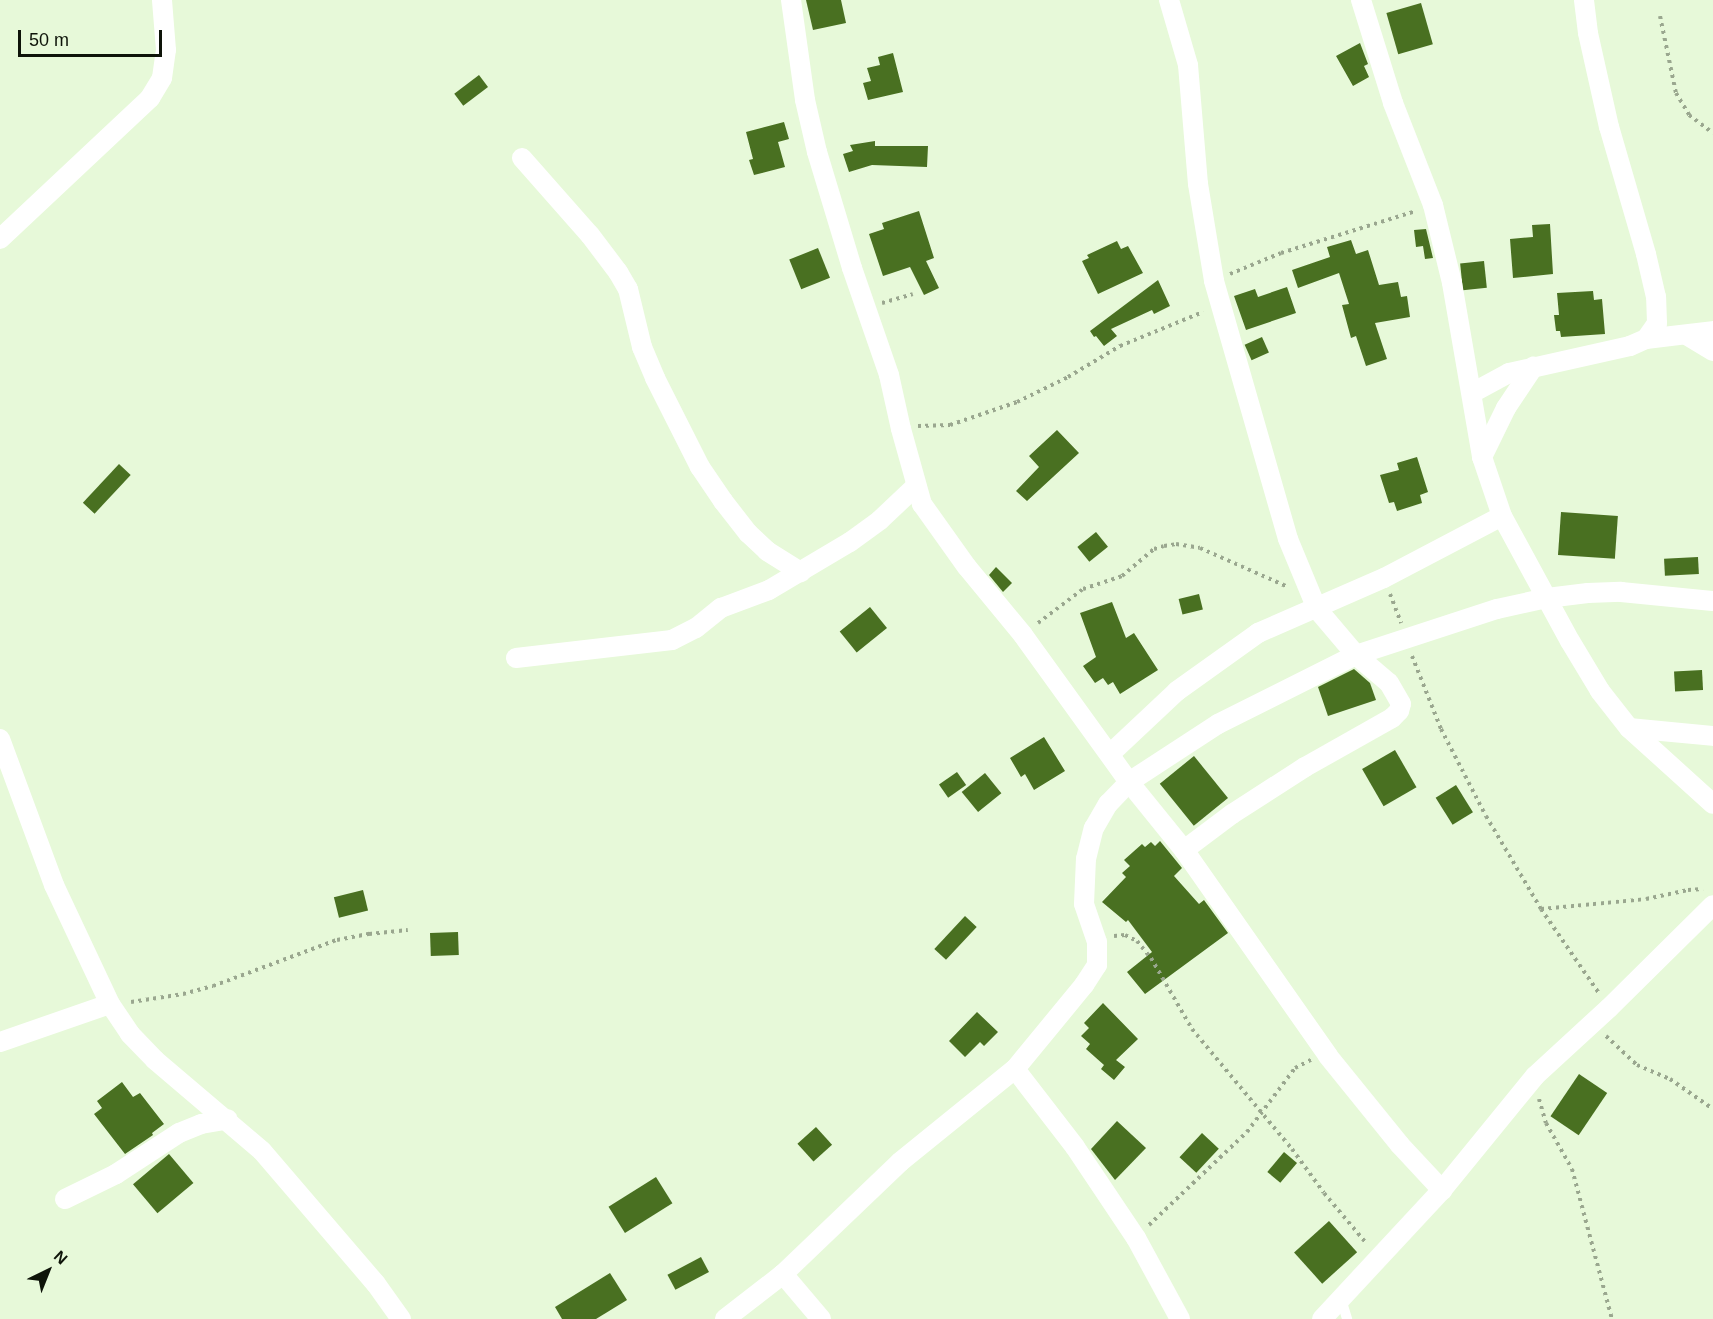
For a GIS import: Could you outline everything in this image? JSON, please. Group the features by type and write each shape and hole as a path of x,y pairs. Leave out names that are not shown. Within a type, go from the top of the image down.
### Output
{"street":[{"path":"0,239 150,98 162,78 166,50 162,0"},
{"path":"790,0 817,152 866,313 889,375 915,487 922,504 940,531 1023,635 1129,782 1184,850 1328,1056 1400,1145 1442,1190"},
{"path":"1169,0 1188,65 1198,184 1214,281 1288,539 1314,603 1356,655 1389,683 1401,704 1399,711 1232,814 1184,850"},
{"path":"1361,0 1393,103 1433,205 1452,283 1482,457 1502,516 1600,691 1629,728 1713,804"},
{"path":"1584,0 1588,33 1609,127 1656,297 1657,323 1646,339"},
{"path":"522,158 590,235 628,289 642,346 655,378 700,466 723,501 748,533 767,551 801,573"},
{"path":"1472,393 1509,373 1534,366 1582,358 1630,346 1646,339 1688,336 1713,331"},
{"path":"1688,336 1713,351"},
{"path":"1482,457 1506,408 1534,366"},
{"path":"516,658 672,640 696,628 721,608 769,590 801,573 880,520 915,487"},
{"path":"1110,754 1177,691 1258,633 1314,603 1384,578 1502,516"},
{"path":"725,1319 783,1274 900,1162 1015,1069 1097,965 1097,942 1084,904 1086,859 1094,828 1108,804 1129,782 1218,724 1356,655 1407,641 1497,609 1547,598 1621,592 1713,601"},
{"path":"1629,728 1713,736"},
{"path":"0,739 54,885 110,1004 130,1034 155,1060 228,1119 262,1151 341,1241 401,1319"},
{"path":"1322,1319 1442,1190 1535,1076 1609,1008 1713,905"},
{"path":"0,1042 110,1004"},
{"path":"1015,1069 1075,1147 1136,1238 1180,1319"},
{"path":"65,1199 135,1164 179,1133 201,1124 228,1119"},
{"path":"783,1274 821,1319"}],"lane":[{"path":"1341,1299 1347,1319"}],"path":[{"path":"1660,16 1676,93 1689,115 1713,133"},
{"path":"1214,281 1281,253 1433,205"},
{"path":"866,313 880,304 913,294"},
{"path":"901,429 930,423 951,425 981,416 1068,377 1120,346 1221,306"},
{"path":"1023,635 1083,589 1122,576 1154,549 1176,544 1200,548 1314,603"},
{"path":"1384,578 1441,729 1486,816 1541,909 1609,1008"},
{"path":"1541,909 1647,899 1688,890 1713,889"},
{"path":"110,1004 183,994 213,986 337,940 369,933 408,930"},
{"path":"1097,942 1125,935 1137,940 1151,958 1192,1029 1292,1149 1324,1194 1379,1259"},
{"path":"1580,1034 1608,1037 1637,1065 1670,1079 1713,1109"},
{"path":"1136,1238 1247,1132 1295,1068 1316,1058 1328,1056"},
{"path":"1535,1076 1546,1123 1572,1169 1612,1319"}],"building":[{"path":"806,0 841,0 846,23 813,30"},
{"path":"1421,3 1433,44 1398,54 1386,13"},
{"path":"1360,43 1368,64 1364,66 1369,77 1353,86 1336,56"},
{"path":"893,53 903,92 868,100 863,83 871,81 867,68 880,65 878,57"},
{"path":"479,75 488,87 463,106 454,94"},
{"path":"784,122 789,139 778,142 785,167 754,175 749,160 753,159 746,132"},
{"path":"875,141 875,146 928,146 927,167 872,165 849,172 843,154 853,151 850,145"},
{"path":"919,211 934,258 926,261 939,288 924,295 910,267 883,276 869,234 884,229 882,223"},
{"path":"1550,224 1553,274 1513,278 1510,239 1533,237 1532,225"},
{"path":"1426,229 1433,258 1425,259 1423,246 1416,247 1414,230"},
{"path":"1351,240 1356,254 1368,250 1379,285 1398,282 1401,297 1407,296 1410,317 1375,323 1387,359 1366,366 1356,336 1351,338 1342,305 1349,304 1339,273 1298,288 1292,270 1330,257 1327,247"},
{"path":"1117,241 1121,249 1128,246 1143,273 1098,294 1082,261 1089,258 1087,255"},
{"path":"818,248 830,278 801,289 789,260"},
{"path":"1484,261 1487,288 1463,290 1460,264"},
{"path":"1158,280 1170,306 1154,314 1152,310 1111,329 1117,336 1104,346 1096,336 1094,337 1090,331"},
{"path":"1287,287 1296,313 1246,330 1234,296 1255,289 1258,297"},
{"path":"1593,291 1594,300 1602,299 1605,334 1561,337 1560,331 1556,331 1554,315 1559,315 1557,293"},
{"path":"1262,337 1269,353 1252,360 1245,345"},
{"path":"1057,430 1079,453 1027,501 1016,491 1039,467 1029,456"},
{"path":"1417,457 1428,492 1420,495 1422,503 1397,511 1394,502 1389,503 1380,475 1399,470 1397,463"},
{"path":"119,464 131,475 95,514 83,503"},
{"path":"1561,512 1618,516 1615,559 1558,555"},
{"path":"1096,532 1108,547 1089,562 1077,547"},
{"path":"1698,557 1699,574 1665,576 1664,559"},
{"path":"996,567 1012,583 1003,592 989,575"},
{"path":"1199,594 1203,610 1182,615 1179,599"},
{"path":"1112,602 1126,638 1134,633 1158,670 1120,694 1113,682 1108,685 1103,678 1095,683 1083,666 1096,657 1080,613"},
{"path":"870,607 887,628 857,653 840,632"},
{"path":"1354,669 1370,683 1376,700 1328,716 1318,687"},
{"path":"1702,670 1703,690 1675,691 1674,671"},
{"path":"1044,737 1065,771 1034,790 1025,774 1021,777 1010,758"},
{"path":"1395,750 1416,787 1384,806 1362,769"},
{"path":"1194,756 1228,798 1194,826 1160,784"},
{"path":"957,772 966,785 948,798 939,785"},
{"path":"985,773 1001,793 978,812 962,792"},
{"path":"1456,785 1473,812 1453,825 1436,798"},
{"path":"1160,841 1182,868 1174,876 1199,904 1204,900 1228,933 1145,994 1127,972 1152,952 1128,920 1126,922 1102,902 1126,877 1122,873 1130,866 1124,860 1142,844 1145,847 1151,842 1155,846"},
{"path":"363,890 368,910 339,918 334,897"},
{"path":"965,916 977,927 946,960 934,949"},
{"path":"458,932 459,955 431,956 430,933"},
{"path":"1103,1003 1138,1039 1116,1060 1125,1067 1114,1080 1101,1069 1104,1065 1086,1049 1090,1044 1081,1036 1089,1028 1084,1023"},
{"path":"977,1012 998,1032 984,1046 980,1042 965,1057 949,1041"},
{"path":"1579,1074 1607,1093 1579,1135 1550,1116"},
{"path":"122,1082 133,1097 140,1093 164,1124 152,1133 153,1135 125,1154 94,1114 102,1108 97,1101"},
{"path":"1117,1121 1146,1148 1115,1180 1091,1149"},
{"path":"816,1127 832,1145 813,1162 797,1144"},
{"path":"1202,1133 1219,1149 1196,1173 1179,1157"},
{"path":"1284,1152 1297,1163 1280,1183 1267,1172"},
{"path":"169,1154 193,1183 157,1213 133,1184"},
{"path":"656,1177 672,1203 625,1233 609,1207"},
{"path":"1329,1221 1357,1252 1322,1284 1294,1252"},
{"path":"701,1257 709,1272 675,1290 667,1275"},
{"path":"610,1273 627,1300 596,1319 562,1319 555,1307"}]}
